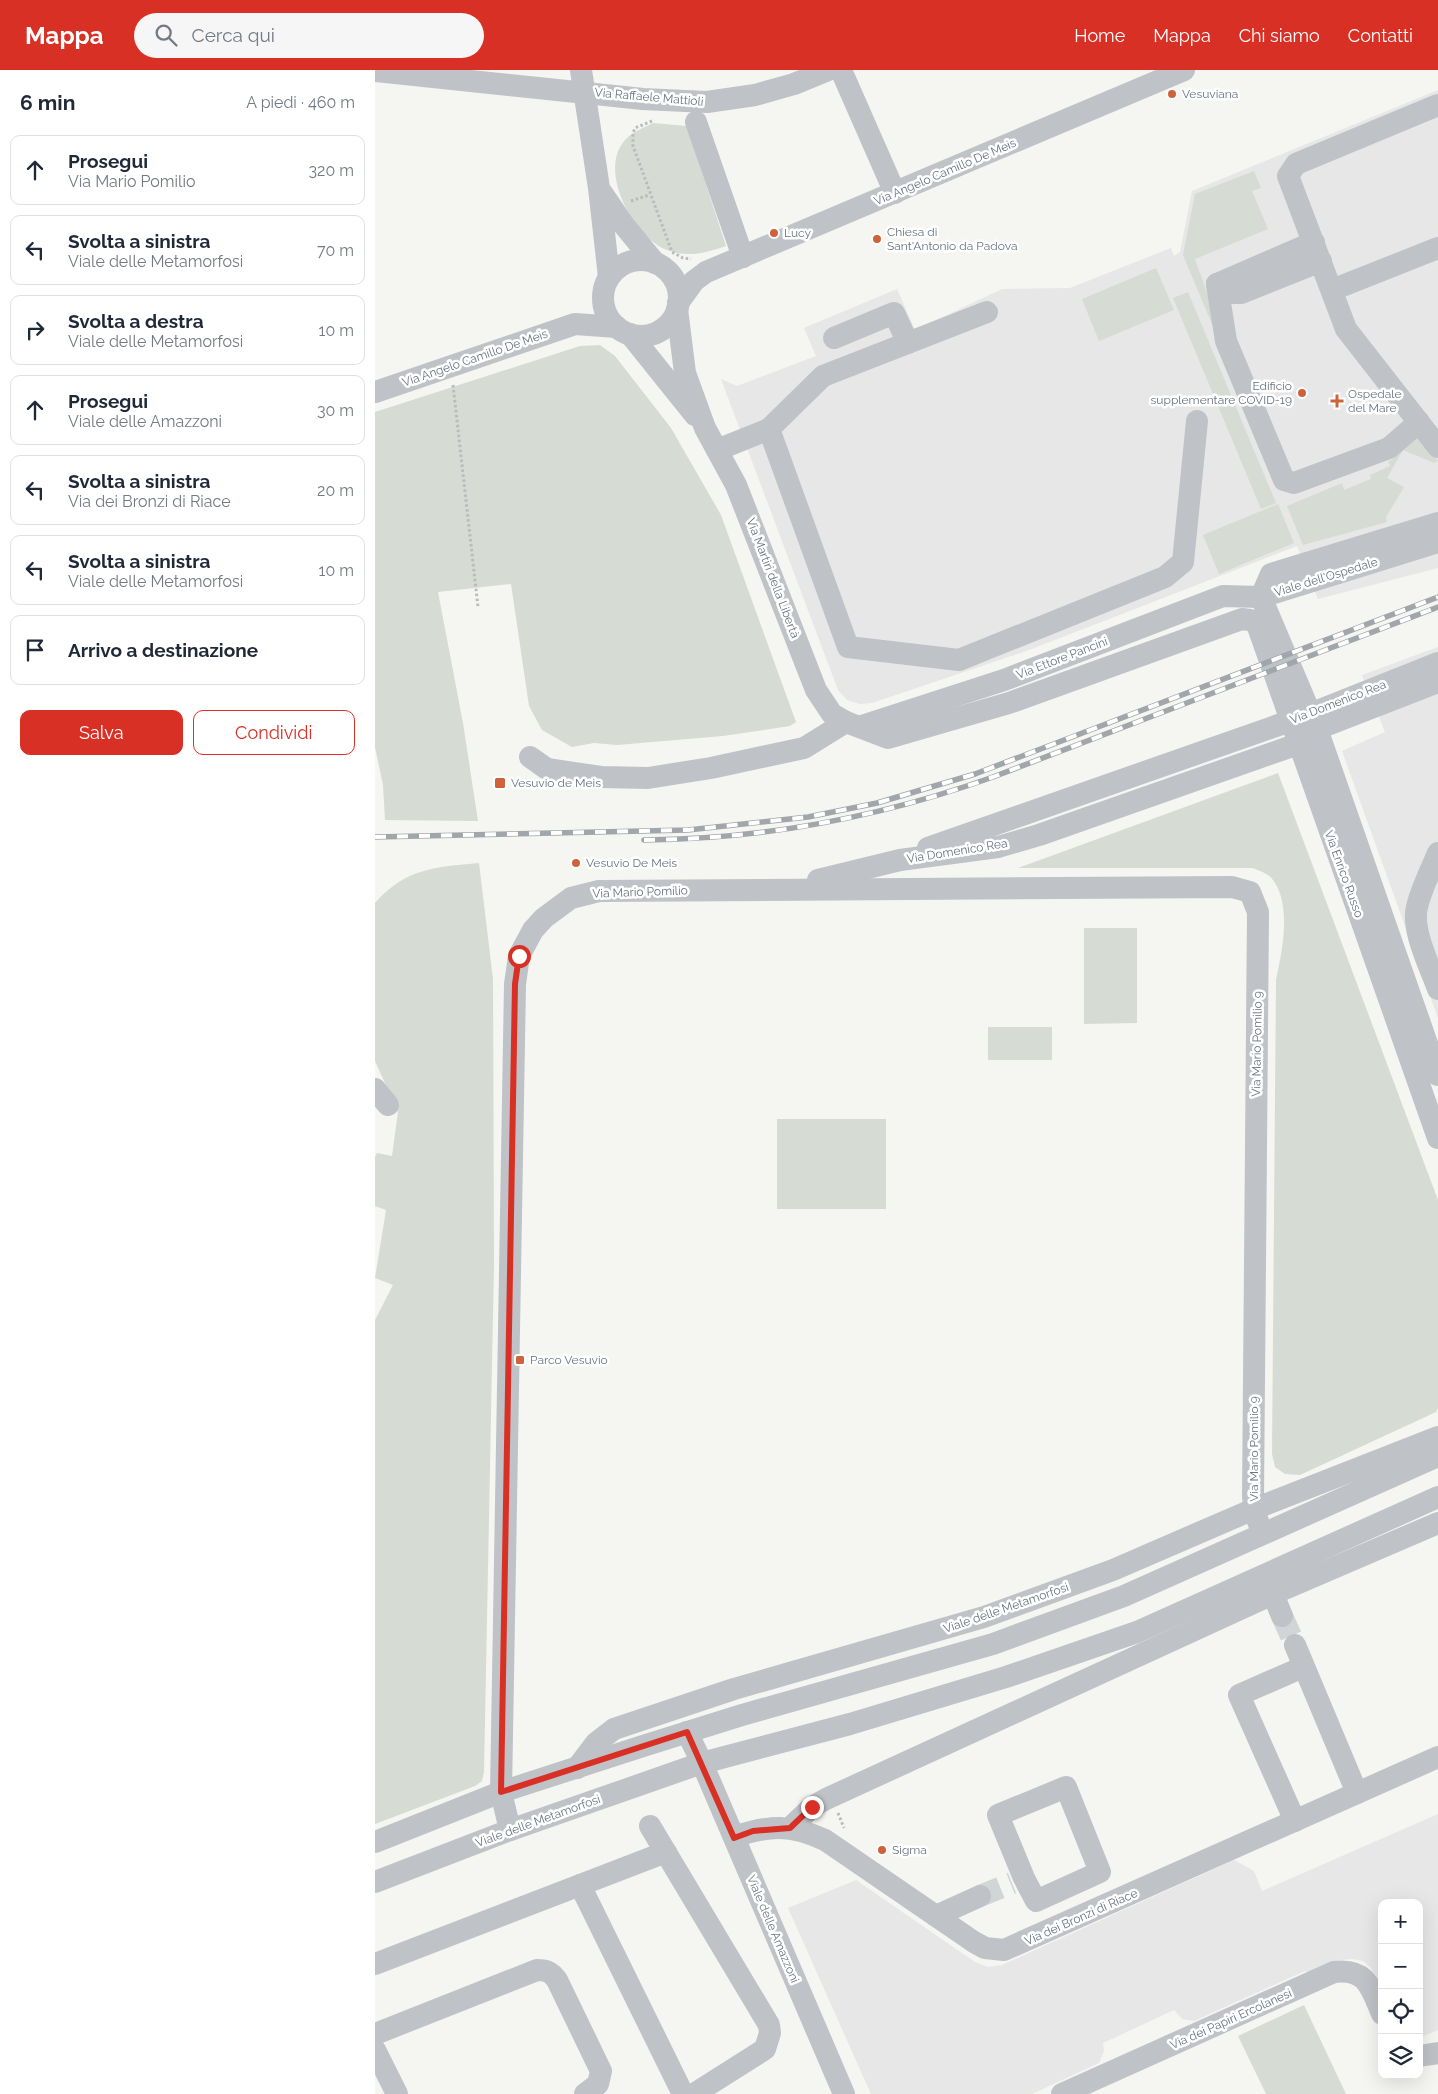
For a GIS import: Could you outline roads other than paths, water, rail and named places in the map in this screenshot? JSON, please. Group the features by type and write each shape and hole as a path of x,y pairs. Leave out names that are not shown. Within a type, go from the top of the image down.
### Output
{"street":[{"name":"Via Raffaele Mattioli","path":"375,71 583,80 643,99 721,102 794,84 829,70"},
{"path":"841,70 895,193"},
{"name":"Via Angelo Camillo De Meis","path":"575,324 645,335 660,330 671,321 677,306 694,281 706,272 1184,70"},
{"path":"583,80 599,188 606,284 605,310 623,331"},
{"path":"1438,105 1295,164 1288,176 1346,329 1438,447"},
{"path":"696,122 743,257"},
{"path":"599,188 623,224 675,282 677,306"},
{"path":"1332,290 1438,248"},
{"path":"1317,252 1217,284 1226,340 1284,480 1293,483 1389,448 1419,422"},
{"name":"Via Angelo Camillo De Meis","path":"375,392 575,324 592,308 618,267 630,261 643,260 660,266 706,272"},
{"name":"Via Martiri della Libertà","path":"677,306 685,373 705,428 744,502 816,690 832,714 854,724"},
{"path":"717,450 769,430 823,376 987,312"},
{"path":"834,338 894,313 909,343"},
{"name":"Via Martiri della Libertà","path":"623,331 705,428"},
{"path":"769,430 849,648 959,660 1165,577 1183,562 1197,421"},
{"name":"Viale dell'Ospedale","path":"1264,603 1271,574 1438,523"},
{"name":"Viale dell'Ospedale","path":"1264,603 1438,542"},
{"path":"1264,603 1438,555"},
{"name":"Via Ettore Pancini","path":"854,724 1004,680 1223,596 1264,603"},
{"name":"Via Enrico Russo","path":"1264,603 1438,1074"},
{"name":"Via Ettore Pancini","path":"854,724 888,738 1009,703 1242,618"},
{"name":"Via Enrico Russo","path":"1242,618 1257,624 1306,721"},
{"name":"Via Domenico Rea","path":"900,860 998,847 1039,835 1297,744 1306,721 1438,663"},
{"name":"Via Domenico Rea","path":"900,860 981,828 1306,721 1438,682"},
{"path":"530,757 547,769 601,777 648,778 711,768 804,748 854,724"},
{"name":"Via Enrico Russo","path":"1297,744 1438,1138"},
{"path":"1438,853 1415,917 1418,933 1438,989"},
{"path":"900,860 915,878 939,888"},
{"name":"Via Mario Pomilio","path":"756,890 817,881 900,860"},
{"name":"Via Mario Pomilio 9","path":"939,888 1232,886 1250,892 1255,900 1258,922 1254,1510"},
{"name":"Via Mario Pomilio","path":"510,1830 501,1792 515,984 519,956 533,930 544,918 571,898 599,891 939,888"},
{"name":"Viale delle Metamorfosi","path":"577,1768 596,1743 614,1729 734,1689 984,1618 1113,1570 1254,1510 1438,1437"},
{"path":"375,1842 501,1792 687,1732 993,1644 1123,1596 1438,1456"},
{"name":"Viale delle Metamorfosi","path":"790,1828 806,1811 826,1799 1269,1585 1438,1497"},
{"path":"1254,1510 1263,1534"},
{"name":"Viale delle Metamorfosi","path":"375,1882 510,1830 702,1764 851,1724 1006,1677 1438,1524"},
{"path":"1269,1585 1282,1616"},
{"path":"1295,1645 1357,1793"},
{"path":"1295,1821 1239,1695 1303,1667"},
{"path":"687,1732 702,1764"},
{"name":"Via dei Bronzi di Riace","path":"734,1838 753,1831 790,1828 807,1832 825,1840 985,1948 994,1950 1013,1948 1438,1757"},
{"name":"Viale delle Amazzoni","path":"702,1764 844,2094"},
{"path":"1065,1787 1101,1872 1036,1901 1018,1880 998,1815 1065,1787"},
{"path":"650,1826 769,2025 771,2033 765,2049 694,2094"},
{"path":"375,1964 666,1852"},
{"path":"580,1885 683,2094"},
{"path":"936,1916 980,1896"},
{"path":"375,2034 537,1970 545,1970 552,1973 557,1980 601,2071 598,2084 585,2094"},
{"name":"Via dei Papiri Ercolanesi","path":"1062,2094 1334,1972 1355,1972 1369,1984 1378,2005"},
{"path":"375,2050 397,2094"},
{"path":"1423,2055 1438,2053"}],"tunnel":[{"path":"1282,1616 1295,1645"},
{"path":"980,1896 1012,1883"}],"railway":[{"path":"375,837 688,830 808,817 877,803 975,774 1438,597"},
{"path":"644,840 689,839 778,830 821,823 908,804 993,777 1438,607"}],"place":[{"name":"Vesuviana","path":"1172,94"},
{"name":"Lucy","path":"774,233"},
{"name":"Chiesa di Sant'Antonio da Padova","path":"877,239"},
{"name":"Edificio supplementare COVID-19","path":"1302,393"},
{"name":"Ospedale del Mare","path":"1337,401"},
{"name":"Vesuvio de Meis","path":"500,783"},
{"name":"Vesuvio De Meis","path":"576,863"},
{"name":"Parco Vesuvio","path":"520,1360"},
{"name":"Sigma","path":"882,1850"}]}
